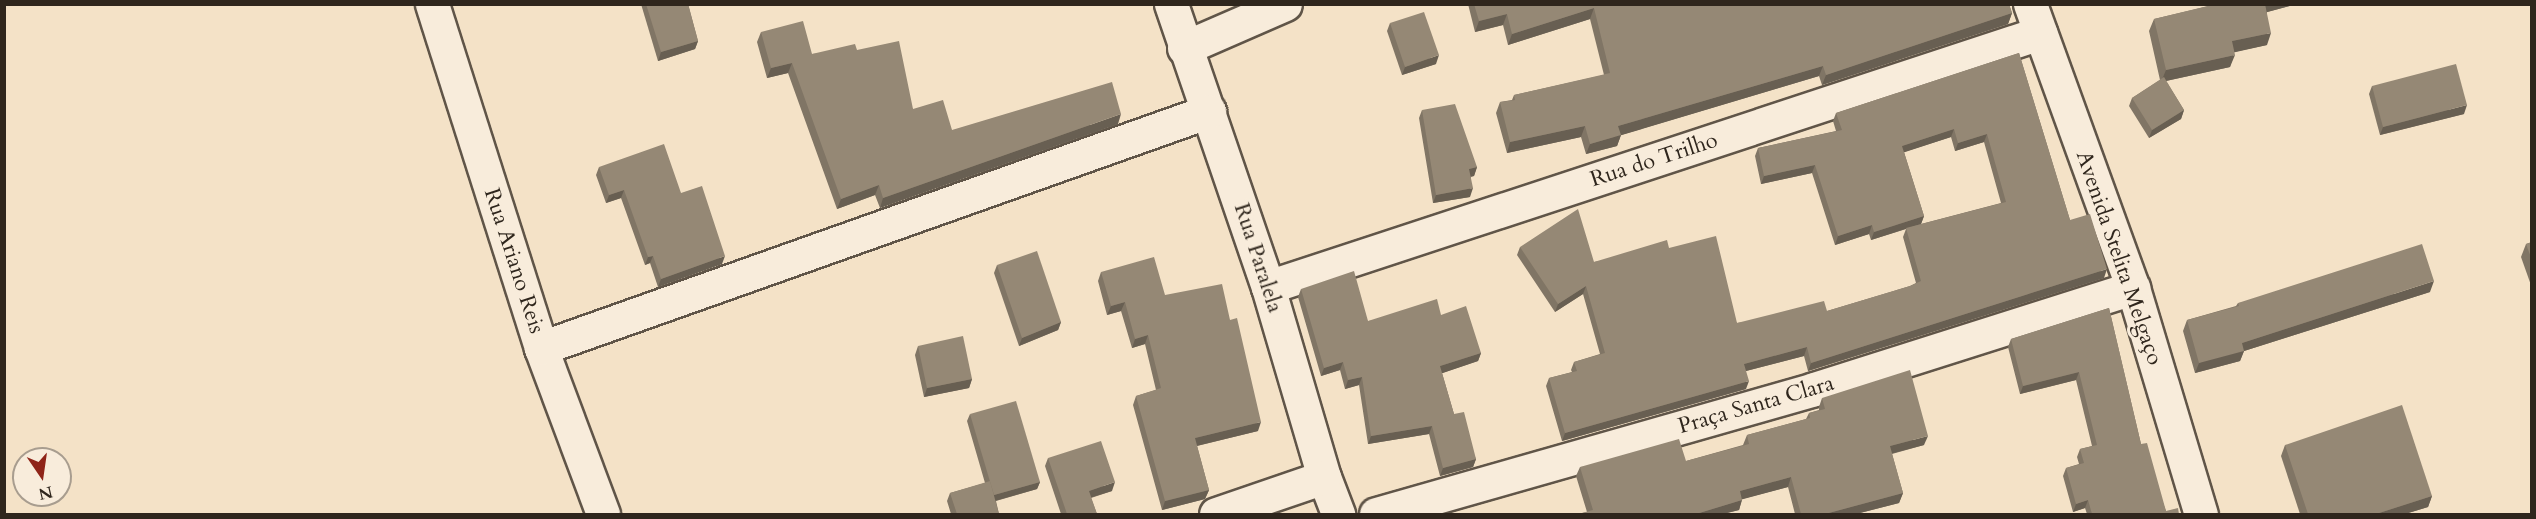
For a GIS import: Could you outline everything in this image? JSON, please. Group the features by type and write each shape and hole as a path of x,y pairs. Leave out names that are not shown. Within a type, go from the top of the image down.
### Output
{"street":[{"name":"Rua Ariano Reis","path":"432,4 541,348 603,514"},
{"name":"Rua Paralela","path":"1171,4 1184,48 1209,111 1268,287 1324,477 1338,514"},
{"path":"1184,48 1285,4"},
{"name":"Rua do Trilho","path":"1268,287 2035,19"},
{"name":"Avenida Stelita Melgaço","path":"2035,19 2133,288 2201,514"},
{"path":"541,348 1209,111"},
{"name":"Praça Santa Clara","path":"1376,514 1814,389 2133,288"},
{"path":"1216,514 1324,477"}],"building":[{"path":"646,4 688,4 698,41 661,52"},
{"path":"1474,4 2009,4 2012,13 1826,75 1823,66 1618,126 1621,135 1590,144 1585,126 1510,142 1500,102 1515,100 1514,95 1610,73 1594,8 1512,34 1507,14 1479,21"},
{"path":"2216,4 2265,4 2271,33 2232,41 2235,55 2166,70 2154,19"},
{"path":"1424,12 1439,55 1405,67 1390,23"},
{"path":"803,21 812,54 855,44 857,50 899,41 913,109 943,100 952,130 1112,82 1121,114 883,198 879,185 841,199 792,63 771,68 761,32"},
{"path":"2019,53 2070,220 2090,214 2107,269 1811,363 1807,347 1744,364 1749,381 1565,433 1549,378 1577,371 1574,362 1605,353 1586,286 1558,304 1520,247 1578,209 1594,262 1667,240 1669,248 1716,236 1737,323 1824,301 1827,311 1910,286 1921,281 1906,228 2006,202 1987,134 1958,143 1954,129 1902,146 1924,216 1874,232 1872,225 1838,236 1815,165 1764,176 1758,148 1842,130 1836,113"},
{"path":"2456,64 2467,105 2383,127 2372,86"},
{"path":"2164,77 2184,110 2152,130 2132,98"},
{"path":"1455,104 1477,167 1469,169 1473,188 1436,195 1422,110"},
{"path":"664,144 681,193 702,186 725,256 661,279 653,256 648,257 624,190 609,195 599,167"},
{"path":"2532,242 2532,260 2526,244"},
{"path":"2422,244 2434,281 2242,343 2244,351 2199,363 2187,320 2239,306 2238,303"},
{"path":"1037,251 1061,322 1022,338 997,265"},
{"path":"1154,257 1165,295 1222,284 1230,320 1237,318 1261,422 1195,438 1209,490 1165,501 1136,396 1161,388 1148,335 1135,339 1125,302 1111,306 1101,272"},
{"path":"1354,271 1368,321 1437,299 1441,315 1466,306 1481,353 1440,366 1454,414 1464,412 1476,459 1443,468 1432,426 1371,436 1362,377 1348,380 1343,362 1324,368 1301,289"},
{"path":"2109,308 2141,444 2147,443 2166,511 2178,508 2179,514 2092,514 2088,500 2076,504 2066,468 2084,463 2080,449 2097,445 2079,372 2023,386 2011,339"},
{"path":"963,336 972,379 927,388 918,346"},
{"path":"1910,370 1928,436 1890,446 1903,493 1825,514 1801,514 1791,477 1740,491 1742,500 1696,514 1578,514 1593,510 1580,467 1679,439 1686,461 1749,444 1747,435 1810,418 1809,413 1825,409 1822,398"},
{"path":"1016,401 1040,482 994,495 970,414"},
{"path":"2402,405 2432,496 2376,514 2308,514 2285,445"},
{"path":"1101,441 1115,482 1089,491 1097,514 1067,514 1048,458"},
{"path":"990,481 999,514 957,514 950,493"}]}
